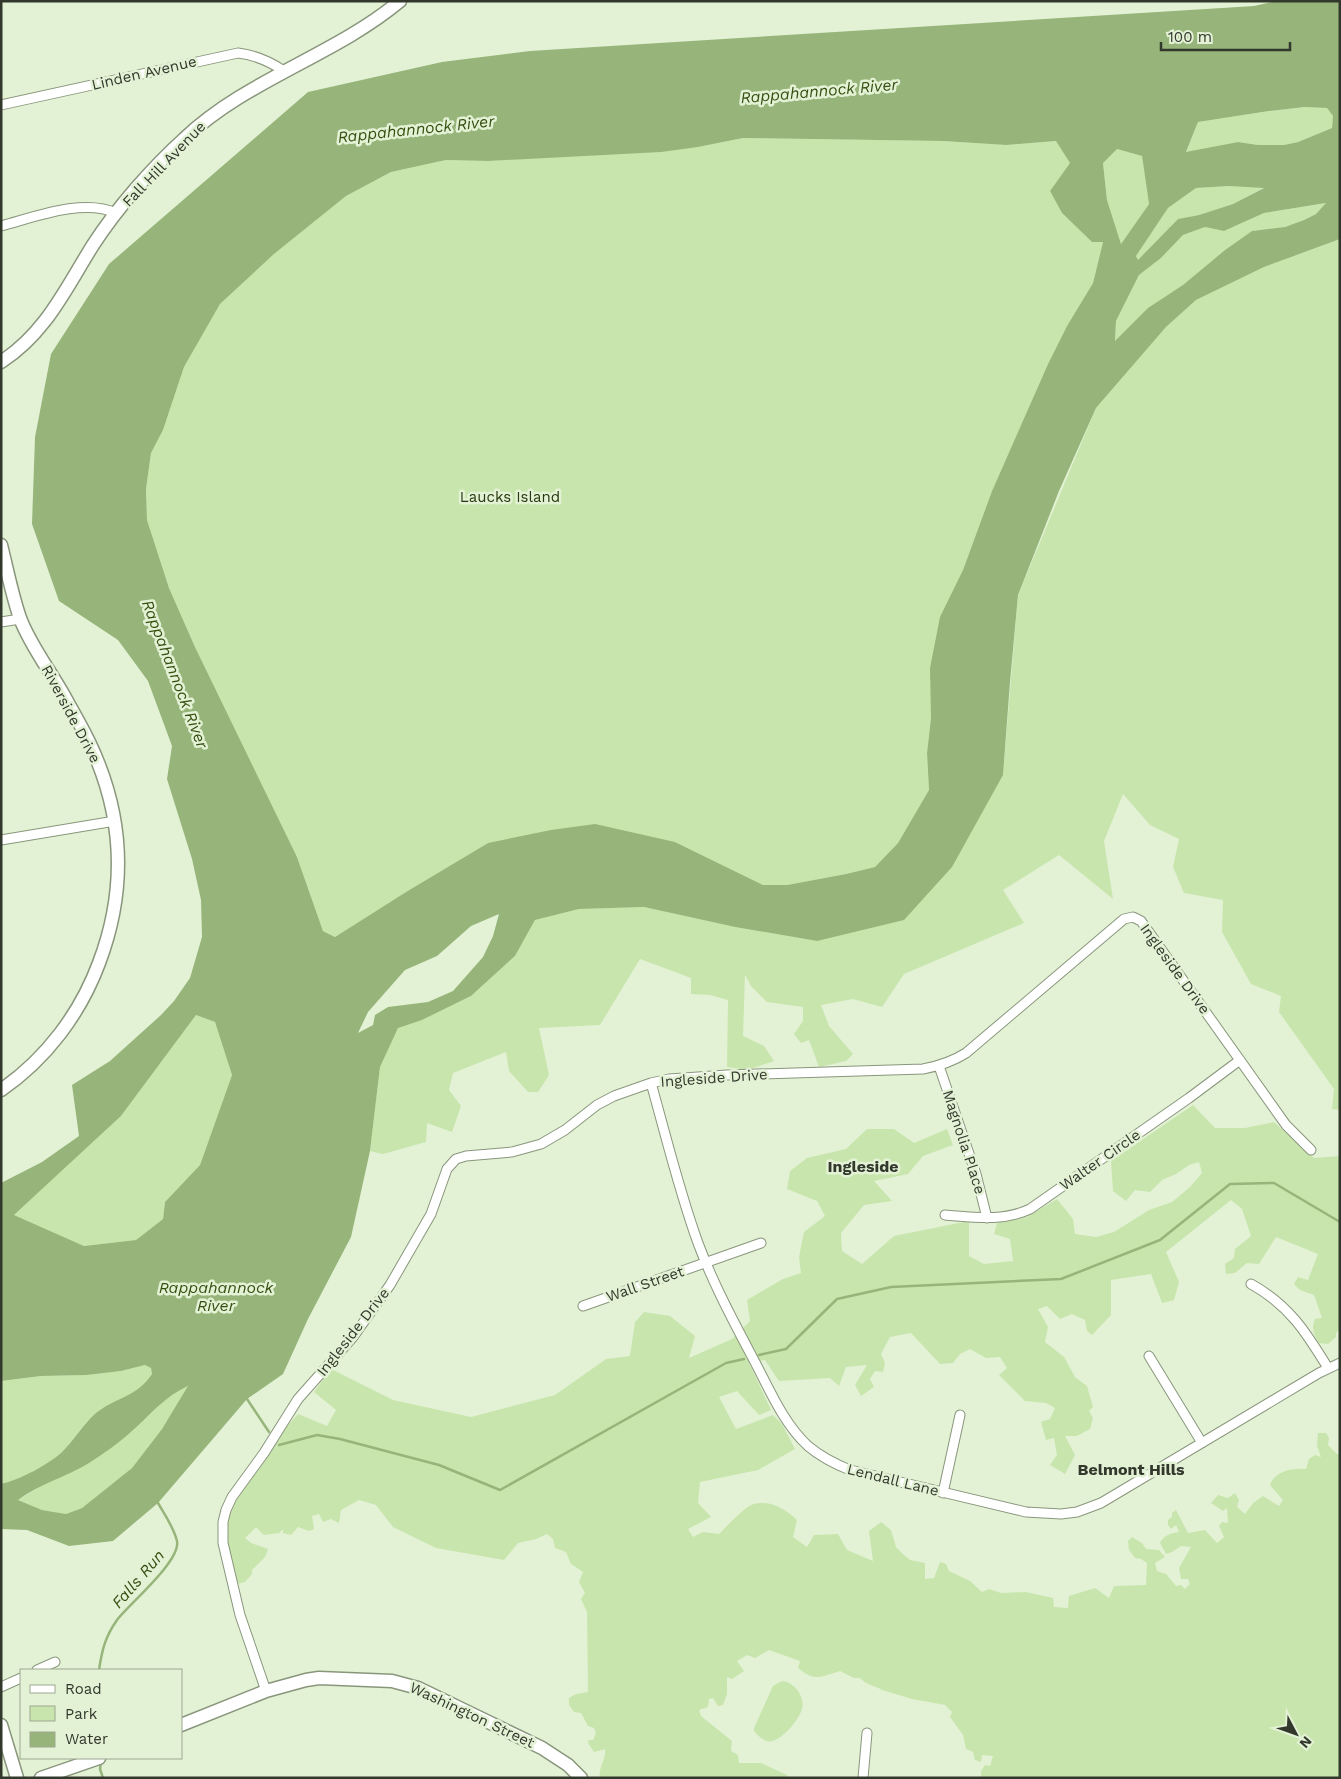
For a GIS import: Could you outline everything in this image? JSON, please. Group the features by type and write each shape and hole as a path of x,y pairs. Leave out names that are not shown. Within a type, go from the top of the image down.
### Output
{"street":[{"name":"Fall Hill Avenue","path":"1,362 26,344 49,318 93,245 116,214 161,162 207,118 284,71 359,31 381,17 400,1"},
{"name":"Linden Avenue","path":"1,105 238,52 260,57 284,71"},
{"path":"1,226 62,210 101,208 116,214"},
{"name":"Riverside Drive","path":"1,545 20,619 90,744 109,795 115,821 119,854 119,882 111,926 87,992 75,1014 60,1034 29,1068 1,1090"},
{"path":"1,622 20,619"},
{"path":"1,840 115,821"},
{"name":"Ingleside Drive","path":"266,1691 240,1615 223,1543 223,1522 226,1510 232,1497 264,1453 298,1400 353,1337 390,1285 431,1214 451,1164 459,1158 512,1152 542,1144 565,1130 597,1105 631,1088 669,1079 726,1075 924,1069 939,1066 955,1060 966,1053 1124,919 1133,917 1141,921 1286,1125 1310,1150"},
{"name":"Walter Circle","path":"945,1215 988,1218 1009,1216 1030,1209 1240,1060"},
{"name":"Magnolia Place","path":"939,1066 976,1174 988,1218"},
{"name":"Lendall Lane","path":"651,1083 686,1208 706,1263 739,1331 778,1405 797,1434 808,1446 828,1460 850,1470 1026,1512 1049,1514 1077,1512 1101,1503 1328,1368 1340,1363"},
{"name":"Wall Street","path":"583,1306 761,1243"},
{"path":"1251,1284 1279,1302 1296,1319 1328,1368"},
{"path":"1149,1356 1202,1443"},
{"path":"944,1493 960,1415"},
{"path":"39,1669 55,1662"},
{"path":"1,1687 20,1678"},
{"name":"Washington Street","path":"182,1725 266,1691 306,1680 319,1678 392,1681 407,1684 436,1696 542,1748 563,1761 581,1778"},
{"path":"1,1725 17,1778"},
{"path":"864,1778 867,1733"},
{"path":"41,1778 95,1759"}],"green space":[{"path":"1306,107 1327,108 1333,116 1332,128 1298,142 1284,145 1258,145 1238,142 1186,153 1198,122"},
{"name":"Laucks Island","path":"743,138 943,141 1006,145 1057,141 1070,163 1050,191 1062,213 1092,242 1103,242 1093,283 1067,326 1048,364 992,491 963,570 931,718 927,753 929,790 898,843 875,867 846,874 787,885 763,885 675,842 488,843 335,937 323,931 297,857 195,647 169,588 147,520 146,489 151,453 163,430 184,367 220,304 274,254 346,196 391,172 446,160 488,161 698,147"},
{"path":"1117,149 1142,156 1149,204 1121,244 1107,200 1103,162"},
{"path":"1229,186 1265,187 1233,204 1199,215 1178,219 1138,261 1136,256 1168,208 1196,188"},
{"path":"1327,203 1316,214 1304,220 1285,227 1252,231 1225,250 1115,342 1116,321 1139,275 1161,258 1183,235 1205,227 1224,231 1264,213"},
{"path":"1340,239 1340,1110 1332,1109 1334,1089 1279,1012 1281,996 1251,984 1222,932 1223,900 1184,893 1173,867 1179,839 1150,825 1123,794 1104,841 1113,899 1059,855 1003,890 1024,923 904,974 882,1007 853,999 821,1005 829,1026 853,1054 846,1061 819,1067 809,1040 801,1043 794,1034 803,1021 803,1007 767,1002 751,986 745,975 743,1036 764,1046 774,1061 747,1070 727,1067 728,1000 710,995 691,994 691,978 640,959 600,1025 539,1028 549,1075 538,1092 528,1092 509,1071 506,1052 453,1073 449,1090 461,1106 452,1132 427,1123 426,1142 383,1154 370,1151 380,1067 398,1027 422,1020 471,996 515,956 535,920 579,909 644,907 735,927 817,941 1003,775 1018,595 1096,408 1166,327 1196,300 1264,267"},
{"path":"196,1015 215,1022 232,1075 200,1165 165,1202 163,1219 136,1240 84,1246 14,1215 121,1116"},
{"path":"1193,1105 1215,1128 1245,1128 1274,1122 1314,1158 1340,1156 1340,1329 1336,1333 1336,1337 1328,1344 1319,1343 1314,1331 1315,1319 1322,1318 1314,1295 1300,1290 1294,1284 1298,1277 1308,1280 1318,1254 1276,1237 1259,1264 1247,1263 1235,1273 1226,1274 1225,1264 1234,1258 1235,1249 1251,1236 1242,1209 1231,1200 1166,1252 1179,1282 1174,1300 1162,1303 1151,1274 1111,1280 1111,1315 1092,1335 1087,1331 1085,1320 1072,1314 1060,1319 1047,1306 1038,1309 1048,1327 1045,1342 1064,1357 1075,1377 1087,1386 1093,1407 1089,1411 1093,1418 1090,1429 1077,1436 1065,1436 1075,1455 1065,1474 1050,1465 1057,1455 1054,1438 1046,1440 1041,1422 1050,1419 1055,1408 1046,1403 1025,1401 999,1375 1007,1368 1000,1357 986,1358 970,1349 960,1354 953,1363 940,1364 911,1333 890,1337 881,1354 885,1363 883,1372 875,1371 870,1379 874,1387 861,1396 855,1385 867,1365 846,1367 839,1386 830,1378 779,1381 765,1360 749,1363 771,1410 759,1415 737,1391 719,1397 736,1429 773,1415 782,1424 795,1449 758,1470 700,1482 698,1503 711,1517 688,1529 693,1537 703,1532 719,1534 751,1505 758,1503 770,1504 781,1508 797,1520 793,1537 807,1547 814,1535 838,1534 847,1550 873,1561 869,1531 881,1522 891,1530 896,1547 903,1554 910,1560 925,1563 925,1579 934,1578 940,1562 946,1564 949,1571 970,1581 982,1592 989,1589 1001,1593 1026,1592 1053,1598 1054,1607 1068,1608 1069,1596 1095,1588 1109,1598 1114,1586 1146,1585 1147,1563 1135,1558 1129,1550 1128,1541 1132,1537 1142,1543 1146,1549 1159,1550 1165,1557 1155,1563 1157,1571 1166,1574 1176,1586 1181,1585 1185,1589 1190,1584 1188,1579 1181,1579 1179,1568 1191,1547 1181,1546 1166,1554 1160,1543 1168,1535 1179,1532 1176,1525 1171,1529 1168,1525 1168,1520 1172,1517 1172,1513 1176,1510 1188,1533 1205,1530 1217,1543 1224,1537 1219,1526 1222,1522 1228,1523 1227,1508 1223,1511 1211,1503 1218,1495 1228,1498 1235,1493 1239,1500 1237,1507 1245,1514 1253,1503 1263,1496 1279,1506 1283,1500 1270,1485 1272,1480 1285,1471 1306,1469 1309,1459 1315,1455 1321,1457 1317,1446 1318,1433 1326,1433 1329,1438 1328,1445 1337,1454 1340,1454 1340,1778 981,1778 981,1771 985,1765 990,1766 993,1756 982,1755 981,1762 975,1760 973,1752 966,1749 963,1735 950,1717 952,1712 945,1705 912,1699 882,1690 860,1678 854,1678 840,1671 813,1677 798,1668 800,1661 769,1650 755,1658 747,1655 737,1661 744,1671 732,1679 727,1677 727,1694 723,1705 718,1706 713,1698 709,1699 708,1707 699,1710 701,1716 732,1741 731,1751 738,1755 739,1763 761,1763 787,1775 788,1778 600,1778 605,1749 594,1752 588,1743 589,1740 593,1740 596,1733 594,1728 588,1726 581,1713 574,1712 569,1705 569,1698 576,1694 588,1692 587,1612 581,1599 585,1593 579,1582 583,1572 571,1564 566,1552 555,1548 553,1539 547,1534 536,1539 518,1543 504,1560 436,1548 393,1527 376,1505 359,1500 341,1510 339,1523 331,1519 323,1522 319,1514 312,1516 314,1529 309,1531 298,1527 291,1535 283,1533 283,1529 279,1533 264,1535 256,1527 245,1538 251,1543 268,1549 265,1557 252,1570 252,1574 245,1582 237,1584 225,1533 230,1511 271,1452 283,1431 298,1414 327,1426 336,1410 314,1392 331,1369 393,1400 471,1417 555,1395 606,1359 630,1356 635,1322 644,1312 670,1316 695,1336 689,1358 732,1339 750,1321 747,1300 783,1279 801,1273 799,1257 804,1232 825,1216 817,1201 787,1189 790,1171 807,1158 846,1149 867,1129 894,1129 914,1143 947,1129 953,1145 923,1156 908,1174 874,1181 892,1201 864,1205 841,1233 842,1251 862,1264 894,1236 969,1221 969,1256 984,1264 1013,1261 1010,1239 994,1234 997,1223 1027,1217 1057,1199 1073,1219 1075,1234 1096,1237 1114,1232 1149,1210 1172,1202 1190,1187 1202,1173 1199,1162 1189,1165 1176,1174 1162,1180 1150,1192 1135,1190 1126,1201 1113,1191 1111,1161"},
{"path":"145,1365 151,1368 152,1374 146,1381 133,1392 96,1413 57,1456 34,1471 1,1484 1,1381 41,1376 87,1375 121,1371"},
{"path":"189,1386 162,1429 132,1468 82,1508 66,1514 42,1510 18,1500 131,1432 159,1404 179,1390"},
{"path":"782,1681 791,1684 798,1691 803,1704 802,1709 788,1731 777,1739 766,1741 754,1731 754,1728 773,1686"}],"water":[{"name":"Rappahannock River","path":"1277,1 1340,1 1340,239 1264,267 1196,300 1166,327 1096,408 1059,491 1018,595 1003,775 952,867 904,920 817,941 735,927 644,907 579,909 535,920 515,956 471,996 422,1020 398,1028 380,1067 370,1151 351,1237 308,1319 283,1374 247,1399 158,1503 113,1541 69,1546 27,1530 1,1529 1,1484 25,1475 50,1461 63,1451 96,1413 140,1388 152,1374 151,1368 145,1365 121,1371 87,1375 41,1376 1,1381 1,1183 42,1162 79,1136 72,1085 110,1061 174,1001 190,978 202,937 201,900 192,859 167,779 172,746 148,681 118,640 59,601 32,524 35,437 51,354 109,264 308,92 442,62 530,51 1254,6","holes":["1305,107 1327,108 1333,116 1332,128 1298,142 1284,145 1258,145 1238,142 1186,152 1198,122","743,138 943,141 1006,145 1056,141 1070,163 1050,191 1062,213 1092,242 1103,242 1093,283 1067,326 1048,364 992,491 963,570 940,617 930,668 931,718 927,753 929,790 898,843 875,867 787,885 763,885 675,842 595,824 551,830 488,843 335,937 323,931 297,857 195,647 169,588 147,520 146,489 151,453 163,430 184,367 220,304 274,254 346,196 391,172 446,160 488,161 661,152","1117,149 1142,156 1149,204 1121,244 1107,200 1103,163","1229,186 1264,188 1233,204 1199,215 1178,219 1138,260 1136,256 1168,208 1196,188","1326,203 1316,214 1304,220 1285,227 1252,231 1225,250 1183,285 1148,308 1115,341 1116,321 1139,275 1161,258 1183,235 1205,227 1224,231 1264,213","499,914 493,936 483,957 453,991 428,1002 388,1007 375,1015 373,1025 358,1033 368,1012 405,970 437,956 471,926","196,1015 215,1022 232,1075 200,1165 165,1202 163,1219 136,1240 84,1246 14,1215 121,1116","188,1386 162,1429 132,1468 82,1508 66,1514 42,1510 18,1500 35,1489 80,1468 100,1456 172,1395"]}],"waterway":[{"path":"759,1355 786,1349 837,1299 891,1287 1061,1279 1160,1240 1230,1184 1274,1183 1340,1222"},
{"path":"279,1445 317,1435 340,1439 439,1465 500,1490 726,1363 744,1359"},
{"path":"247,1399 269,1432"},
{"name":"Falls Run","path":"99,1669 101,1656 113,1626 163,1570 176,1549 177,1541 174,1531 158,1503"},
{"name":"Falls Run","path":"101,1762 100,1769 103,1778"}],"district":[{"name":"Ingleside","path":"863,1166"},
{"name":"Belmont Hills","path":"1131,1469"}]}
